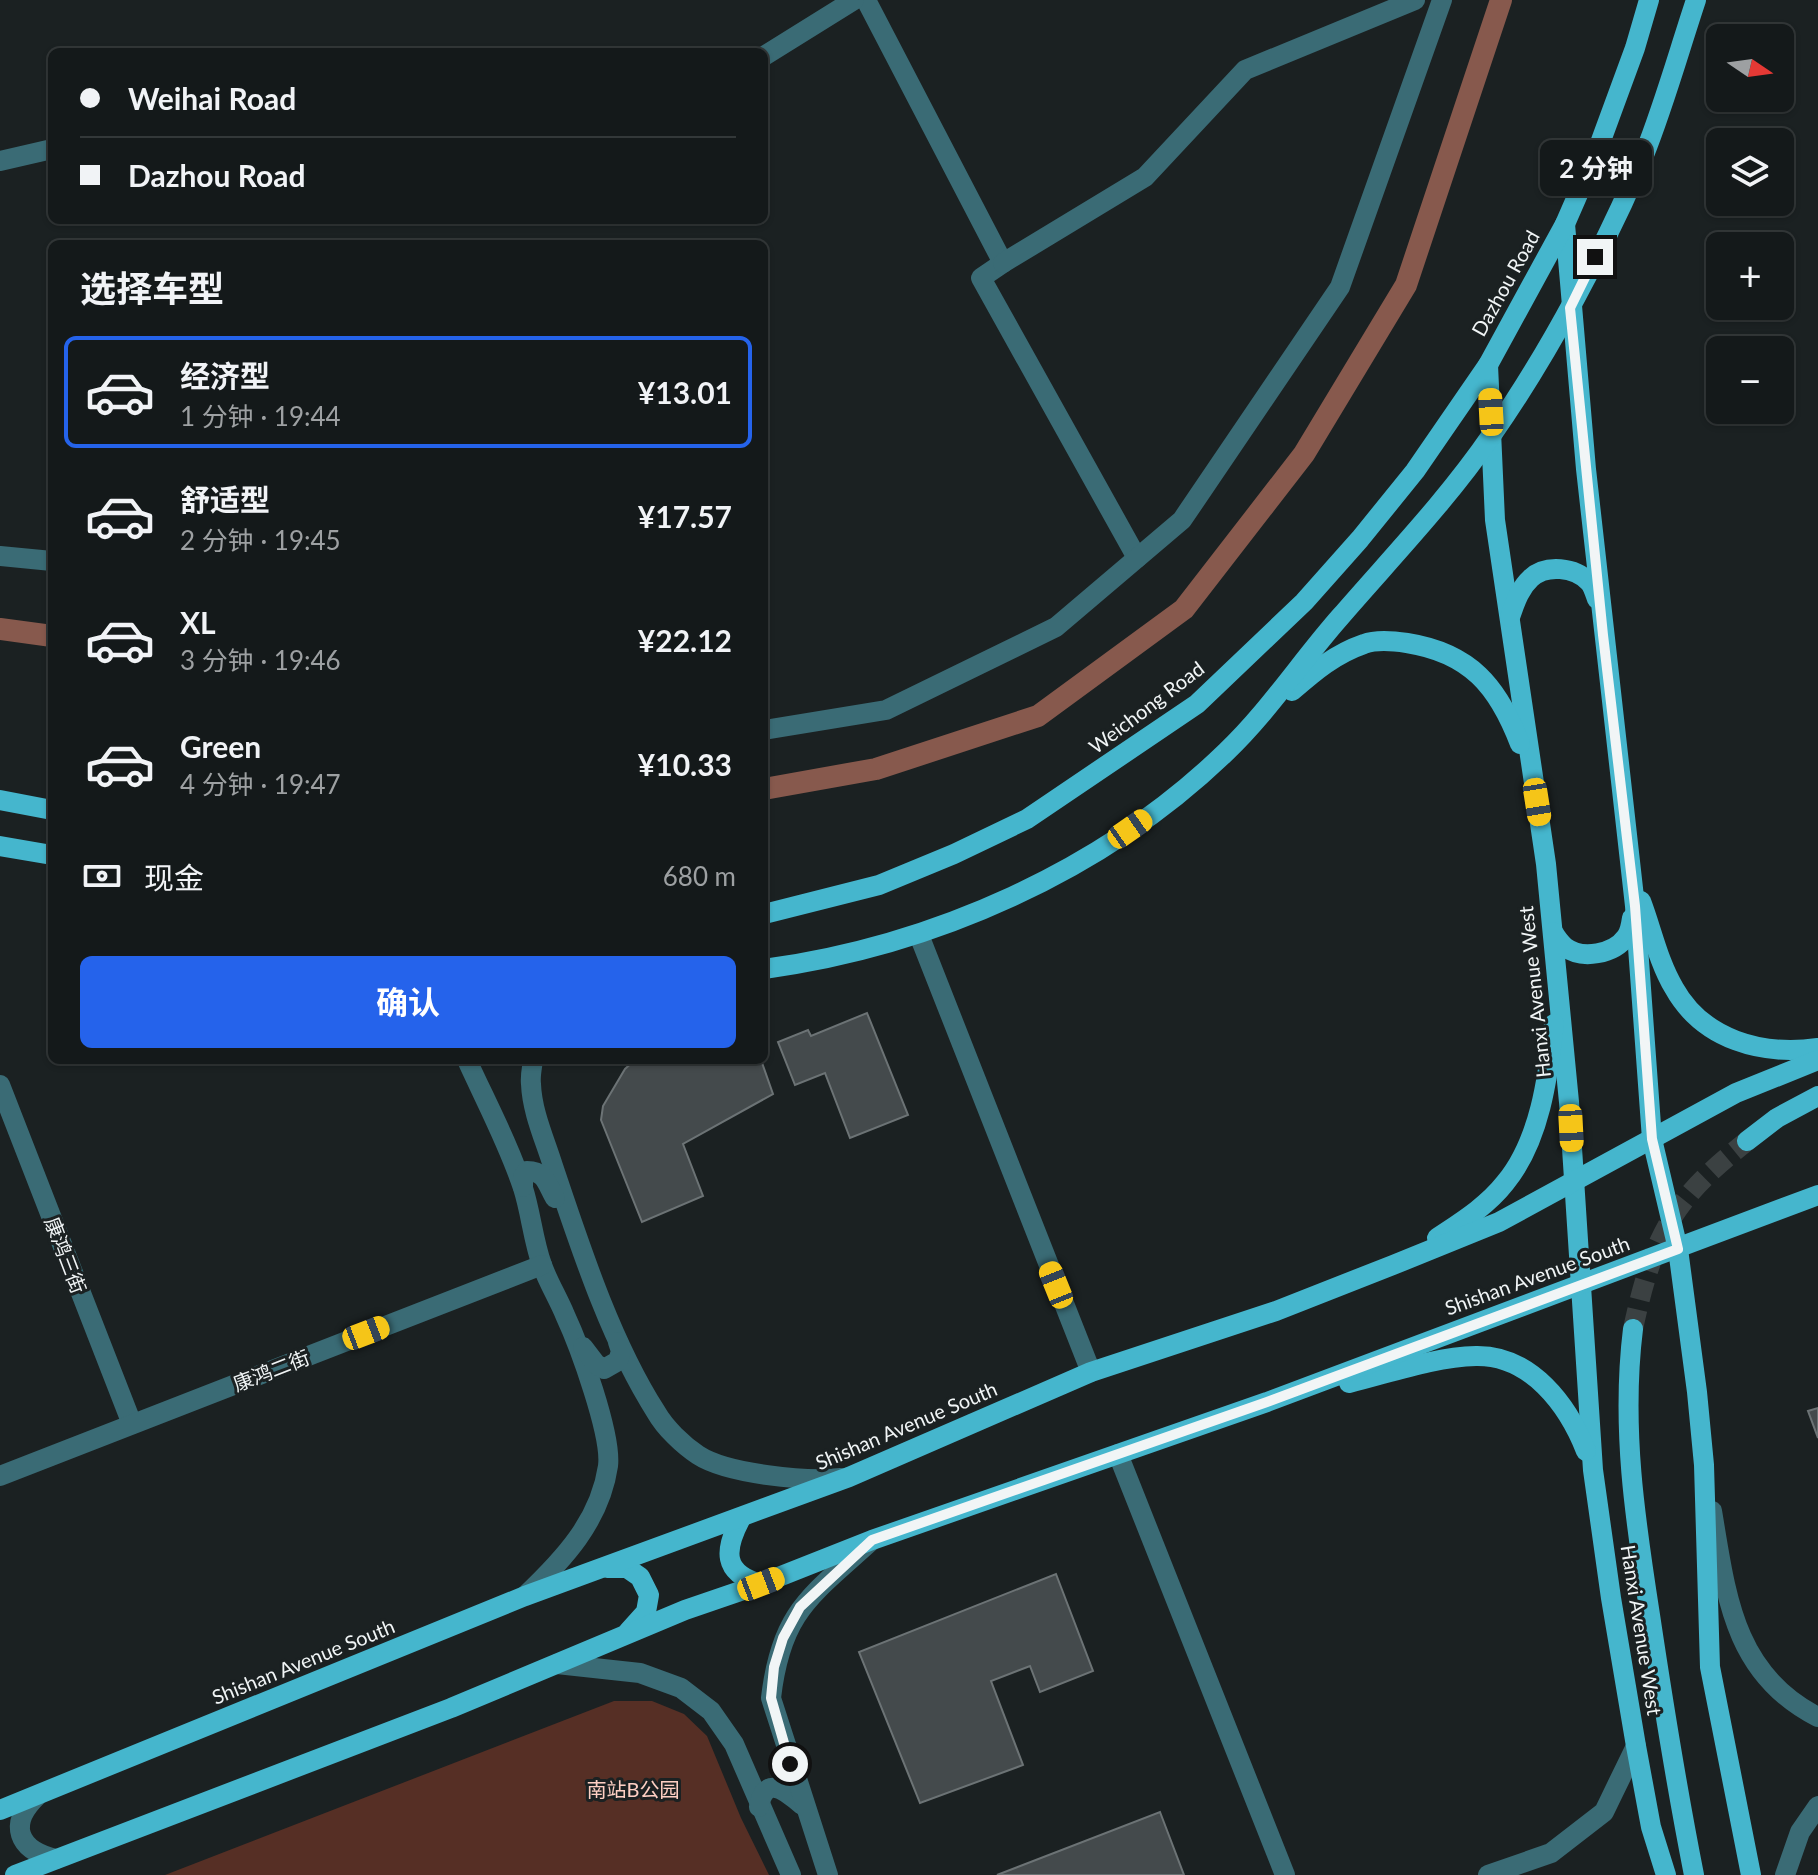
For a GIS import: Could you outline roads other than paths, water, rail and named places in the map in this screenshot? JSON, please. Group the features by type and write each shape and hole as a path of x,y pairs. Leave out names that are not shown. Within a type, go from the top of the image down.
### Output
{"main road":[{"name":"Dazhou Road","path":"1488,365 1565,224 1599,146 1649,0"},
{"path":"1228,751 1437,506 1492,436 1570,308 1644,154 1696,0"},
{"path":"1565,224 1570,308 1600,606 1635,906 1652,1139 1678,1249 1704,1465 1710,1667 1751,1875"},
{"name":"Hanxi Avenue West","path":"1488,365 1495,520 1546,864 1553,932 1574,1182 1593,1470 1636,1746 1651,1827 1666,1875"},
{"name":"Weichong Road","path":"768,913 879,885 1027,819 1197,704 1304,602 1360,539 1415,471 1488,365"},
{"path":"1509,618 1518,595 1532,577 1548,569 1563,570 1591,583 1600,606"},
{"path":"1304,602 1318,595 1327,595 1336,602 1329,629"},
{"path":"768,968 808,963 919,935 991,906 1110,842 1168,802 1323,663 1367,643 1394,641 1429,646 1453,655 1491,689 1507,711 1526,765 1546,864"},
{"path":"0,800 48,809"},
{"path":"0,846 48,854"},
{"path":"1629,870 1674,988 1688,1008 1721,1036 1744,1045 1793,1052 1818,1048"},
{"path":"1553,932 1564,946 1574,952 1590,955 1609,950 1629,934 1635,906"},
{"path":"1393,1265 1428,1245 1488,1201 1518,1166 1533,1130 1546,1078 1555,1010 1556,969"},
{"name":"Shishan Avenue South","path":"5,1806 37,1796 525,1596 849,1477 1091,1372 1276,1311 1499,1222 1736,1093 1818,1060"},
{"path":"1747,1141 1777,1118 1818,1096"},
{"name":"Shishan Avenue South","path":"15,1875 451,1708 685,1610 872,1540 1267,1402 1818,1195"},
{"path":"1633,1329 1627,1414 1631,1470 1643,1575 1694,1875"},
{"path":"1267,1402 1451,1358 1479,1356 1503,1361 1528,1373 1548,1388 1565,1407 1578,1430 1593,1470"},
{"path":"741,1518 730,1540 728,1555 735,1570 744,1579 761,1584"},
{"path":"603,1568 627,1568 640,1577 649,1595 646,1612 625,1635"}],"street":[{"path":"768,54 854,0"},
{"path":"866,0 1003,263"},
{"path":"1137,558 981,278 1145,177 1245,70 1415,0"},
{"path":"768,729 886,710 1056,627 1182,520 1340,287 1442,0"},
{"path":"0,161 48,150"},
{"path":"0,556 48,561"},
{"path":"919,935 1091,1372"},
{"path":"469,1064 523,1187 542,1265 567,1319 605,1428 609,1463 603,1489 582,1535 525,1596"},
{"path":"532,1064 530,1084 535,1109 572,1221 621,1351 618,1361 604,1369 596,1364 567,1319"},
{"name":"康鸿三街","path":"0,1085 132,1424"},
{"path":"523,1187 523,1177 527,1171 536,1171 546,1178 552,1195 572,1221"},
{"name":"康鸿二街","path":"0,1476 542,1265"},
{"path":"614,1331 656,1414 700,1456 756,1473 783,1477 823,1480 849,1477"},
{"path":"1118,1454 1285,1875"},
{"path":"1704,1465 1725,1587 1732,1617 1745,1646 1765,1677 1789,1701 1818,1717"},
{"path":"828,1875 771,1698 774,1667 783,1638 800,1607 872,1540"},
{"path":"557,1664 640,1673 660,1679 696,1698 723,1725 791,1875"},
{"path":"1488,1875 1551,1853 1604,1812 1636,1746"},
{"path":"759,1807 766,1791 777,1787 784,1789 805,1808"},
{"path":"37,1796 24,1809 19,1826 25,1844 38,1855 40,1867"},
{"path":"1785,1875 1800,1832 1818,1806"}],"waterway":[{"path":"768,788 876,769 1038,716 1184,609 1304,454 1406,285 1501,0"},
{"path":"0,629 48,635"}],"tunnel":[{"path":"1633,1329 1646,1276 1676,1211 1701,1182 1747,1141"}],"park label":[{"name":"南站B公园","path":"633,1789"}]}
